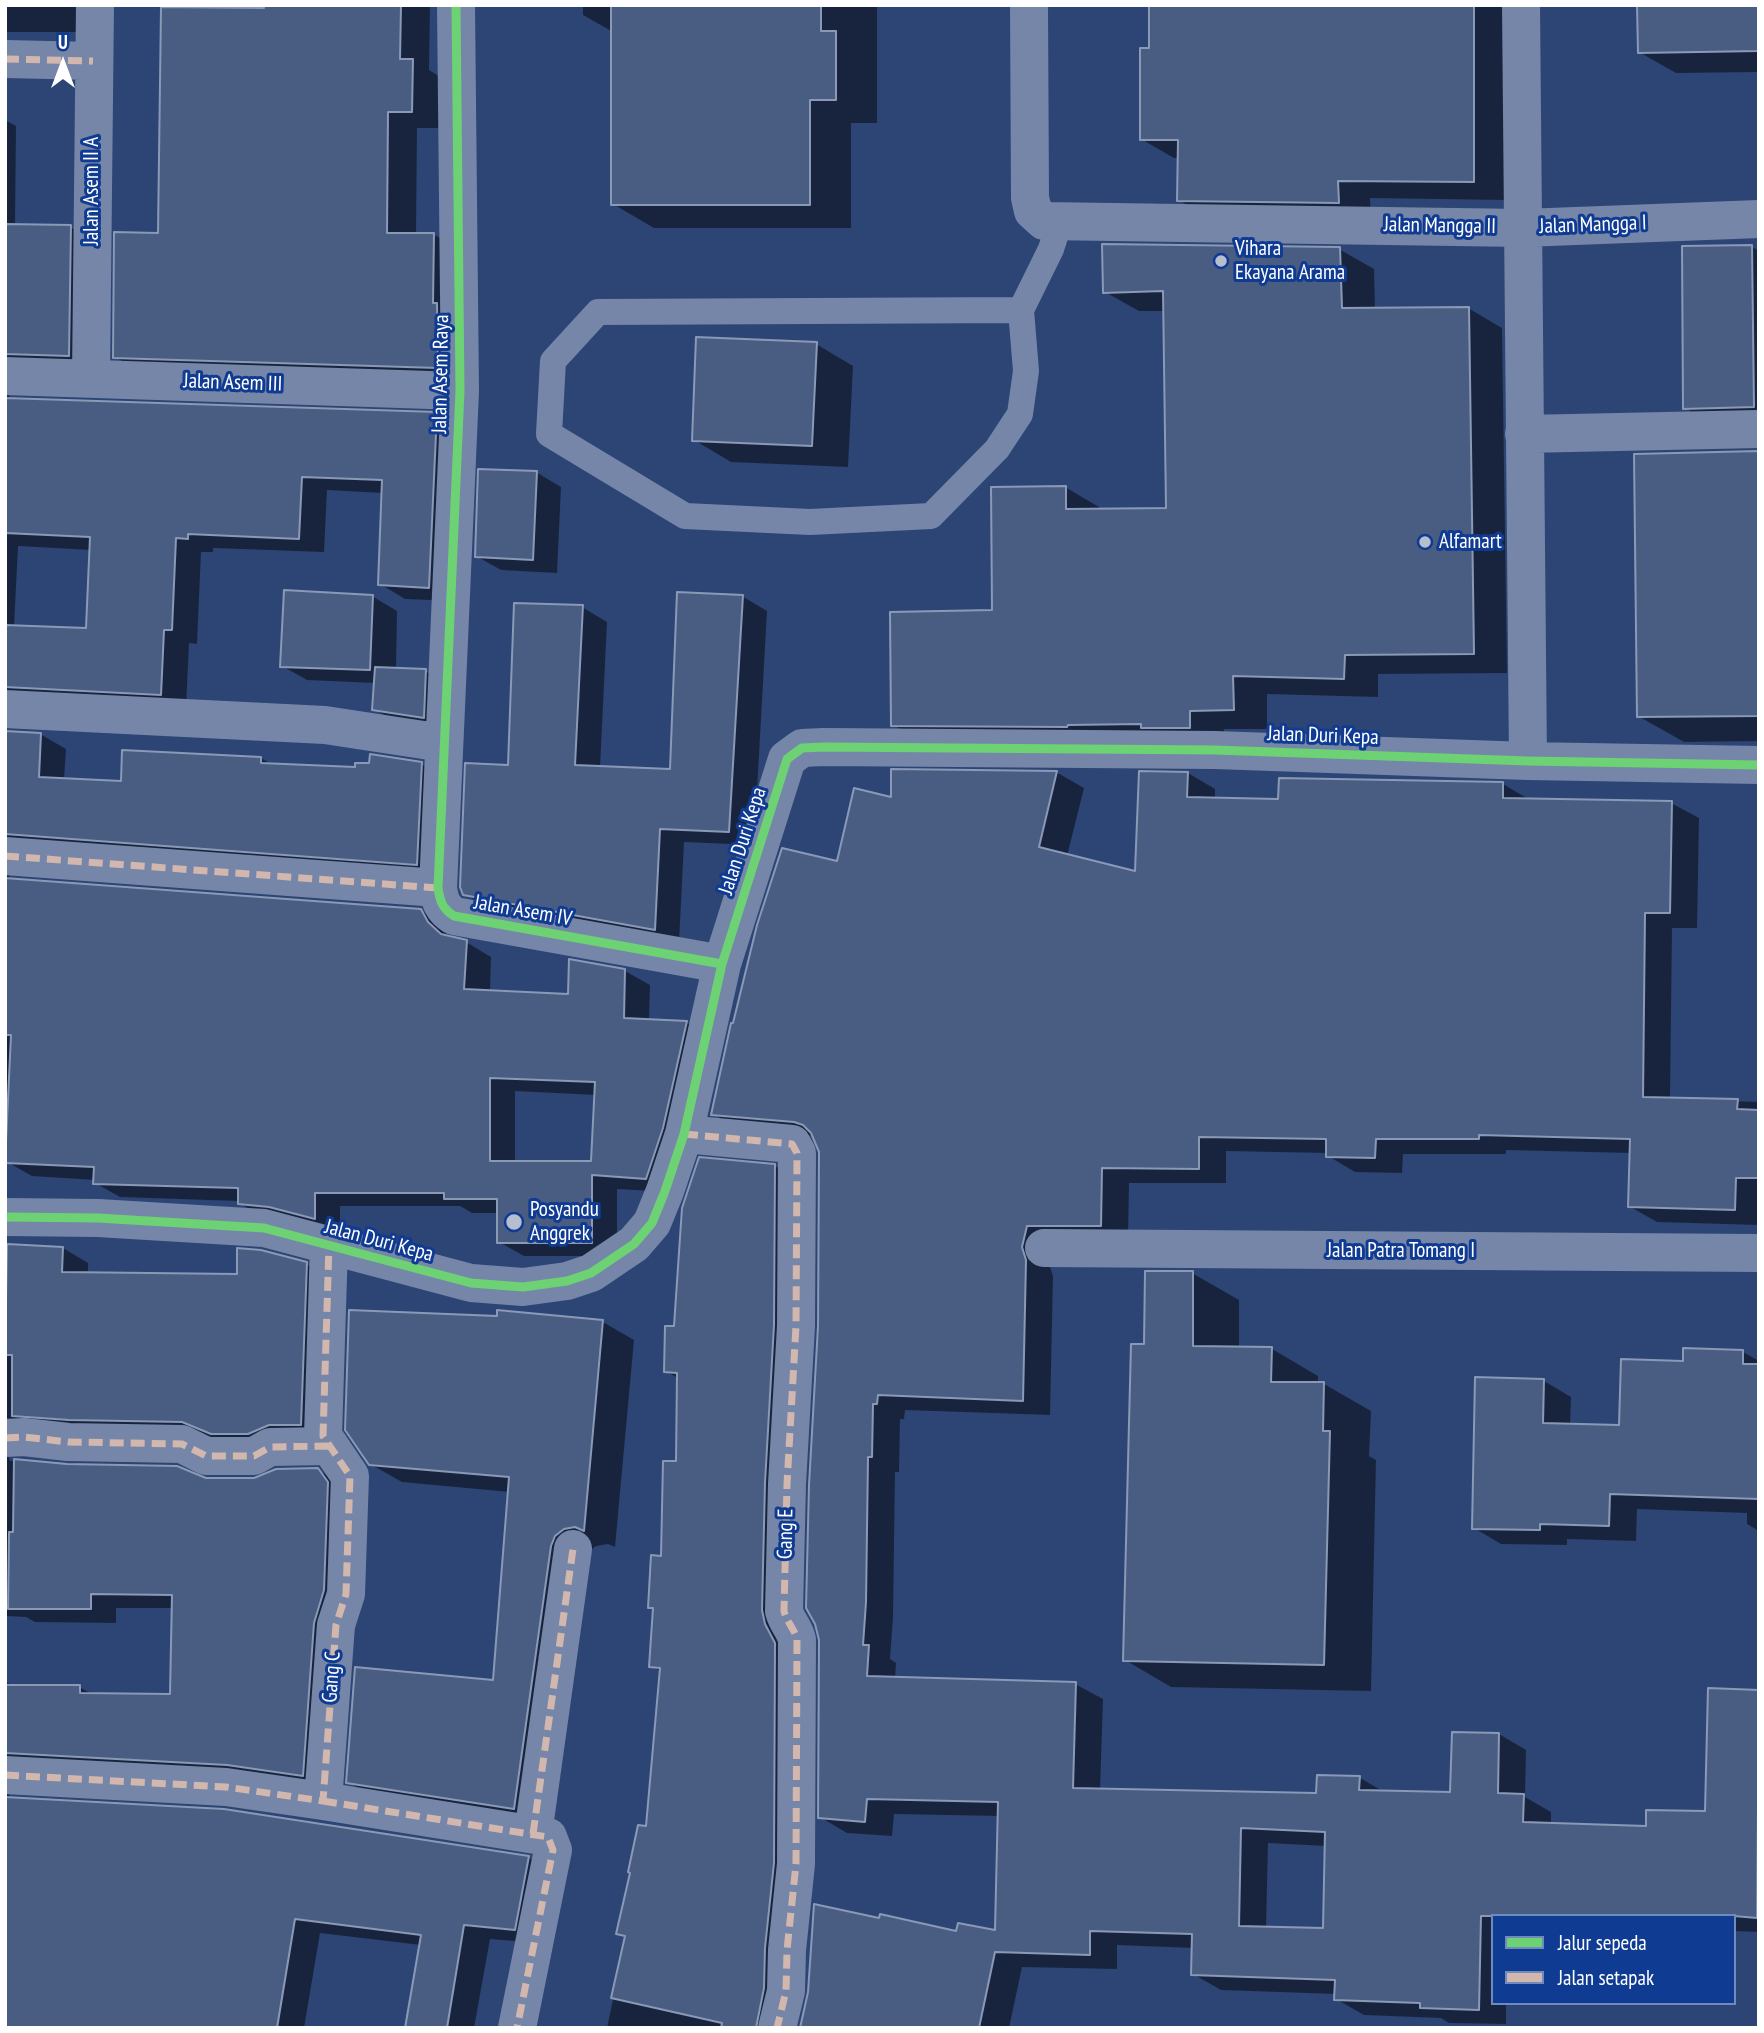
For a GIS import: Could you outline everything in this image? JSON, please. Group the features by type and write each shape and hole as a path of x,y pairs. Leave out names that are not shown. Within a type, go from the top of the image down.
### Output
{"street":[{"name":"Jalan Asem II A","path":"91,377 95,5"},
{"name":"Jalan Asem Raya","path":"443,743 460,391 456,5"},
{"name":"Jalan Mangga II","path":"1029,5 1030,198 1033,211 1044,221 1524,228 1528,761"},
{"name":"Jalan Mangga I","path":"1521,5 1524,228 1759,219"},
{"path":"5,59 93,61"},
{"name":"Jalan Asem III","path":"5,376 460,391"},
{"path":"1524,434 1759,429"},
{"path":"5,709 325,725 443,743 438,888 5,856"},
{"name":"Jalan Duri Kepa","path":"5,1217 98,1218 264,1228 471,1283 523,1287 591,1273 634,1244 652,1223 684,1134 722,964 788,759 803,748 1215,750 1528,761 1759,765"},
{"name":"Jalan Asem IV","path":"438,888 439,900 444,910 454,916 722,964"},
{"name":"Gang E","path":"684,1134 792,1144 797,1153 796,1326 787,1484 784,1611 787,1622 795,1630 797,1640 796,1864 787,1950 786,1991 777,2028"},
{"name":"Gang C","path":"323,1801 336,1625 346,1594 350,1475 323,1436 329,1245"},
{"name":"Jalan Patra Tomang I","path":"1044,1248 1759,1254"},
{"path":"5,1438 182,1444 206,1456 254,1456 270,1447 330,1446"},
{"path":"533,1834 573,1549"},
{"path":"5,1775 226,1787 548,1837 553,1850 517,2028"}],"lane":[{"path":"1021,310 598,312 553,361 548,434 685,516 810,522 931,516 997,449 1020,414 1026,371 1021,310 1051,249 1060,221"}],"building":[{"path":"264,5 401,5 400,59 413,59 412,112 388,112 387,233 434,233 433,303 437,303 438,368 113,358 114,232 158,233 161,7 264,8"},
{"path":"611,5 821,5 821,31 836,31 836,100 810,100 810,205 611,205"},
{"path":"1149,5 1474,5 1474,182 1338,181 1339,203 1177,201 1178,140 1140,140 1140,48 1149,48"},
{"path":"1637,5 1759,5 1759,51 1638,53"},
{"path":"5,224 71,225 69,356 5,354"},
{"path":"1102,244 1340,247 1342,308 1469,307 1474,654 1345,655 1344,679 1233,676 1234,710 1190,711 1190,728 1141,728 1141,724 1067,727 891,726 890,612 992,610 991,487 1066,486 1066,509 1166,508 1163,291 1103,293"},
{"path":"1752,245 1754,407 1683,409 1682,246"},
{"path":"696,337 817,342 812,446 692,441"},
{"path":"5,398 437,412 429,588 378,585 382,480 302,477 299,539 188,534 188,539 176,538 172,630 164,630 161,695 5,687 5,625 86,628 90,537 5,533"},
{"path":"1759,451 1759,716 1637,717 1634,454"},
{"path":"478,469 537,471 533,560 475,557"},
{"path":"284,590 373,595 370,670 280,667"},
{"path":"677,592 743,595 729,832 660,829 655,930 463,895 460,887 465,763 508,765 514,603 583,605 575,765 670,769"},
{"path":"375,667 426,669 424,718 372,710"},
{"path":"5,731 41,733 39,777 121,781 122,750 261,757 261,763 355,767 355,763 369,763 370,754 422,762 417,865 5,834"},
{"path":"891,769 1057,771 1039,847 1135,871 1139,771 1188,772 1187,797 1278,799 1279,778 1503,782 1503,798 1672,801 1670,913 1645,913 1643,1097 1738,1099 1737,1109 1759,1110 1759,1178 1736,1178 1735,1210 1628,1207 1630,1139 1479,1135 1479,1139 1376,1139 1375,1158 1326,1157 1326,1139 1199,1137 1199,1169 1102,1168 1101,1226 1027,1226 1022,1247 1026,1260 1023,1401 878,1395 877,1404 873,1404 872,1457 868,1457 863,1645 869,1645 867,1676 1076,1682 1073,1788 1316,1793 1317,1775 1360,1776 1359,1790 1450,1792 1452,1732 1499,1733 1498,1793 1524,1794 1523,1822 1646,1826 1646,1810 1705,1811 1708,1688 1759,1690 1757,1918 1736,1916 1736,1914 1481,1916 1479,2010 1420,2008 1420,2003 1334,2000 1335,1980 1191,1975 1192,1934 1090,1931 1090,1955 995,1952 979,2028 800,2028 808,1992 814,1904 879,1918 880,1914 956,1931 958,1923 995,1930 998,1802 867,1799 865,1822 818,1818 819,1640 815,1624 806,1608 809,1485 818,1326 819,1152 811,1133 803,1125 711,1115 731,1023 757,925 782,848 837,861 854,788 891,797","holes":["1241,1828 1325,1832 1323,1928 1239,1926"]},
{"path":"5,878 421,909 428,922 441,934 467,940 464,989 568,994 569,959 625,969 624,1018 687,1021 663,1128 646,1179 592,1175 592,1243 497,1243 497,1199 444,1199 444,1193 315,1193 315,1219 269,1207 238,1204 238,1188 93,1184 94,1167 5,1163 11,1035 5,1035","holes":["490,1078 595,1082 591,1161 490,1161"]},
{"path":"699,1157 775,1164 774,1325 765,1483 762,1610 765,1624 775,1643 774,1863 765,1948 764,1988 756,2028 721,2028 722,2023 611,1998 625,1936 616,1934 630,1873 628,1872 638,1825 646,1826 660,1668 649,1667 653,1608 648,1608 651,1555 661,1556 663,1461 676,1461 677,1373 664,1372 665,1326 674,1326 682,1208"},
{"path":"7,1244 63,1247 62,1272 237,1274 237,1248 261,1250 307,1262 301,1425 269,1425 248,1434 211,1434 182,1422 12,1416 12,1355 5,1355"},
{"path":"1145,1271 1193,1271 1193,1346 1272,1347 1271,1382 1324,1382 1323,1431 1330,1431 1324,1665 1123,1661 1131,1344 1144,1344"},
{"path":"349,1310 497,1316 497,1310 603,1320 584,1531 575,1527 564,1529 555,1536 551,1546 514,1809 346,1783 355,1667 493,1680 509,1477 369,1465 345,1430"},
{"path":"1683,1348 1743,1350 1743,1364 1759,1364 1759,1499 1610,1494 1609,1526 1540,1524 1540,1530 1472,1529 1475,1377 1544,1379 1543,1423 1619,1425 1621,1359 1683,1361"},
{"path":"14,1459 67,1464 177,1466 206,1478 254,1478 276,1469 318,1468 328,1482 324,1590 314,1623 303,1776 227,1765 5,1753 5,1685 80,1685 80,1693 170,1694 172,1595 91,1594 91,1609 8,1609"},
{"path":"5,1797 224,1809 529,1856 515,1930 464,1925 447,2028 405,2028 421,1935 295,1919 277,2028 5,2028"}],"marked path":[{"path":"5,59 93,61"},
{"path":"5,856 438,888"},
{"path":"684,1134 792,1144 797,1153 796,1326 787,1484 784,1611 797,1640 796,1864 787,1950 786,1991 777,2028"},
{"path":"5,1775 226,1787 323,1801 336,1625 346,1594 350,1476 323,1436 329,1245"},
{"path":"5,1438 182,1444 206,1456 254,1456 270,1447 330,1446"},
{"path":"533,1834 573,1549"},
{"path":"323,1801 548,1837 553,1850 517,2028"}],"cycle path":[{"path":"456,5 460,391 438,888 440,897 445,908 454,916 722,964"},
{"path":"5,1217 98,1218 264,1228 471,1283 523,1287 567,1281 591,1273 634,1244 652,1223 665,1191 684,1134 722,964 787,759 802,748 1215,750 1528,761 1759,765"}],"place":[{"name":"Vihara Ekayana Arama","path":"1221,261"},
{"name":"Alfamart","path":"1425,542"},
{"name":"Posyandu Anggrek","path":"514,1222"}]}
